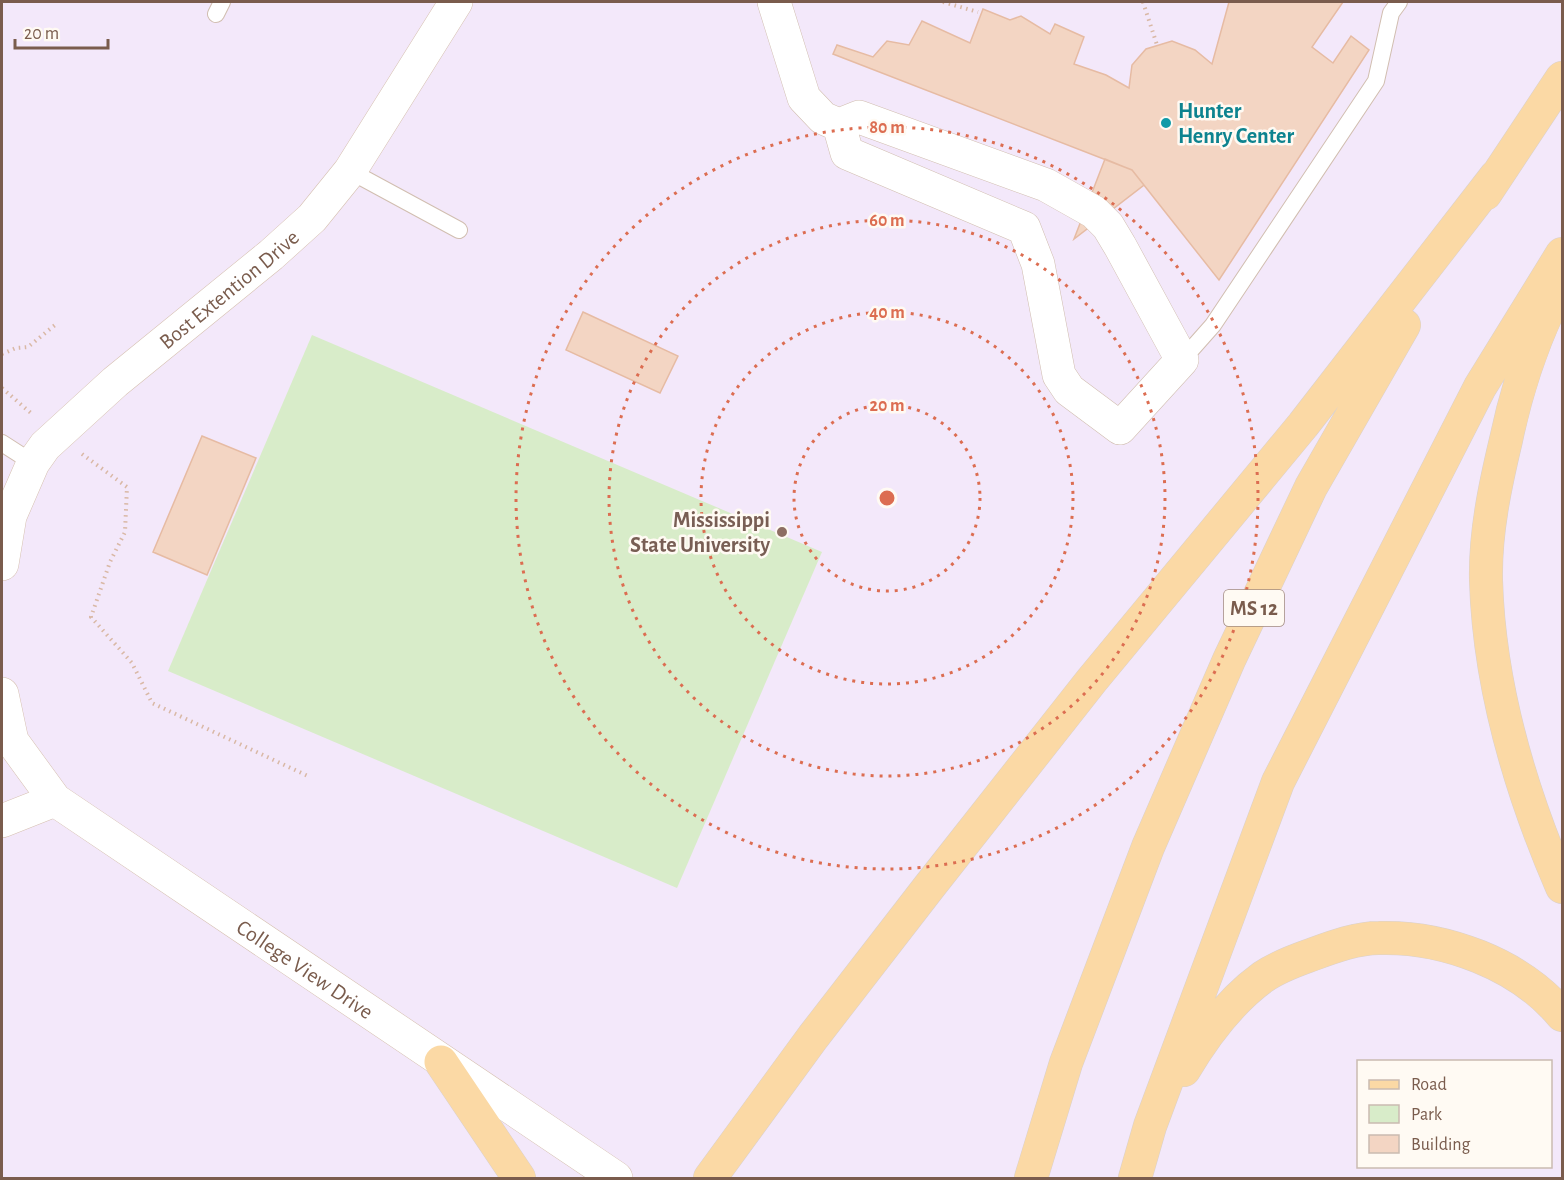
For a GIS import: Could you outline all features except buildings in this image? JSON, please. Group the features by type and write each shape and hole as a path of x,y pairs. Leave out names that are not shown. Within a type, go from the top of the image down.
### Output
{"main road":[{"name":"MS 12","path":"1031,1179 1066,1063 1140,870 1229,660 1311,487 1380,363 1496,176 1563,78"},
{"path":"710,1179 813,1037 936,878 1092,680 1303,425 1496,176"},
{"path":"1135,1179 1150,1126 1278,782 1480,387 1563,254"},
{"path":"1563,281 1547,313 1512,410 1489,522 1486,579 1491,644 1517,770 1539,832 1563,887"},
{"path":"1150,1126 1194,1053 1238,999 1264,976 1299,959 1338,945 1377,938 1413,940 1451,948 1489,961 1529,984 1563,1015"},
{"path":"441,1062 519,1179"}],"street":[{"name":"Bost Extention Drive","path":"2,564 10,516 33,463 45,446 115,382 271,255 312,218 350,171 456,2"},
{"path":"774,2 804,98 823,118 840,125 860,117 1046,185 1094,212 1108,226 1182,360 1120,428 1069,390 1059,375 1038,264 1024,228 847,153 840,125"},
{"path":"1024,228 1046,185"},
{"path":"2,694 7,743"},
{"name":"College View Drive","path":"7,743 56,800 616,1179"},
{"path":"2,821 56,800"}],"lane":[{"path":"1182,360 1213,325 1376,81 1391,13 1399,2"},
{"path":"350,171 459,230"},
{"path":"2,443 33,463"}],"path":[{"path":"943,2 978,12"},
{"path":"1143,2 1157,45"},
{"path":"2,354 16,348 28,347 55,325"},
{"path":"2,388 127,487 125,532 110,562 91,617 132,663 152,703 310,777"}],"shaded area":[{"name":"Mississippi State University","path":"2,2 1562,2 1562,1178 2,1178"}],"green space":[{"path":"312,335 822,552 677,888 168,671"}],"place":[{"name":"Hunter Henry Center","path":"1166,123"},
{"name":"Mississippi State University","path":"782,532"}]}
